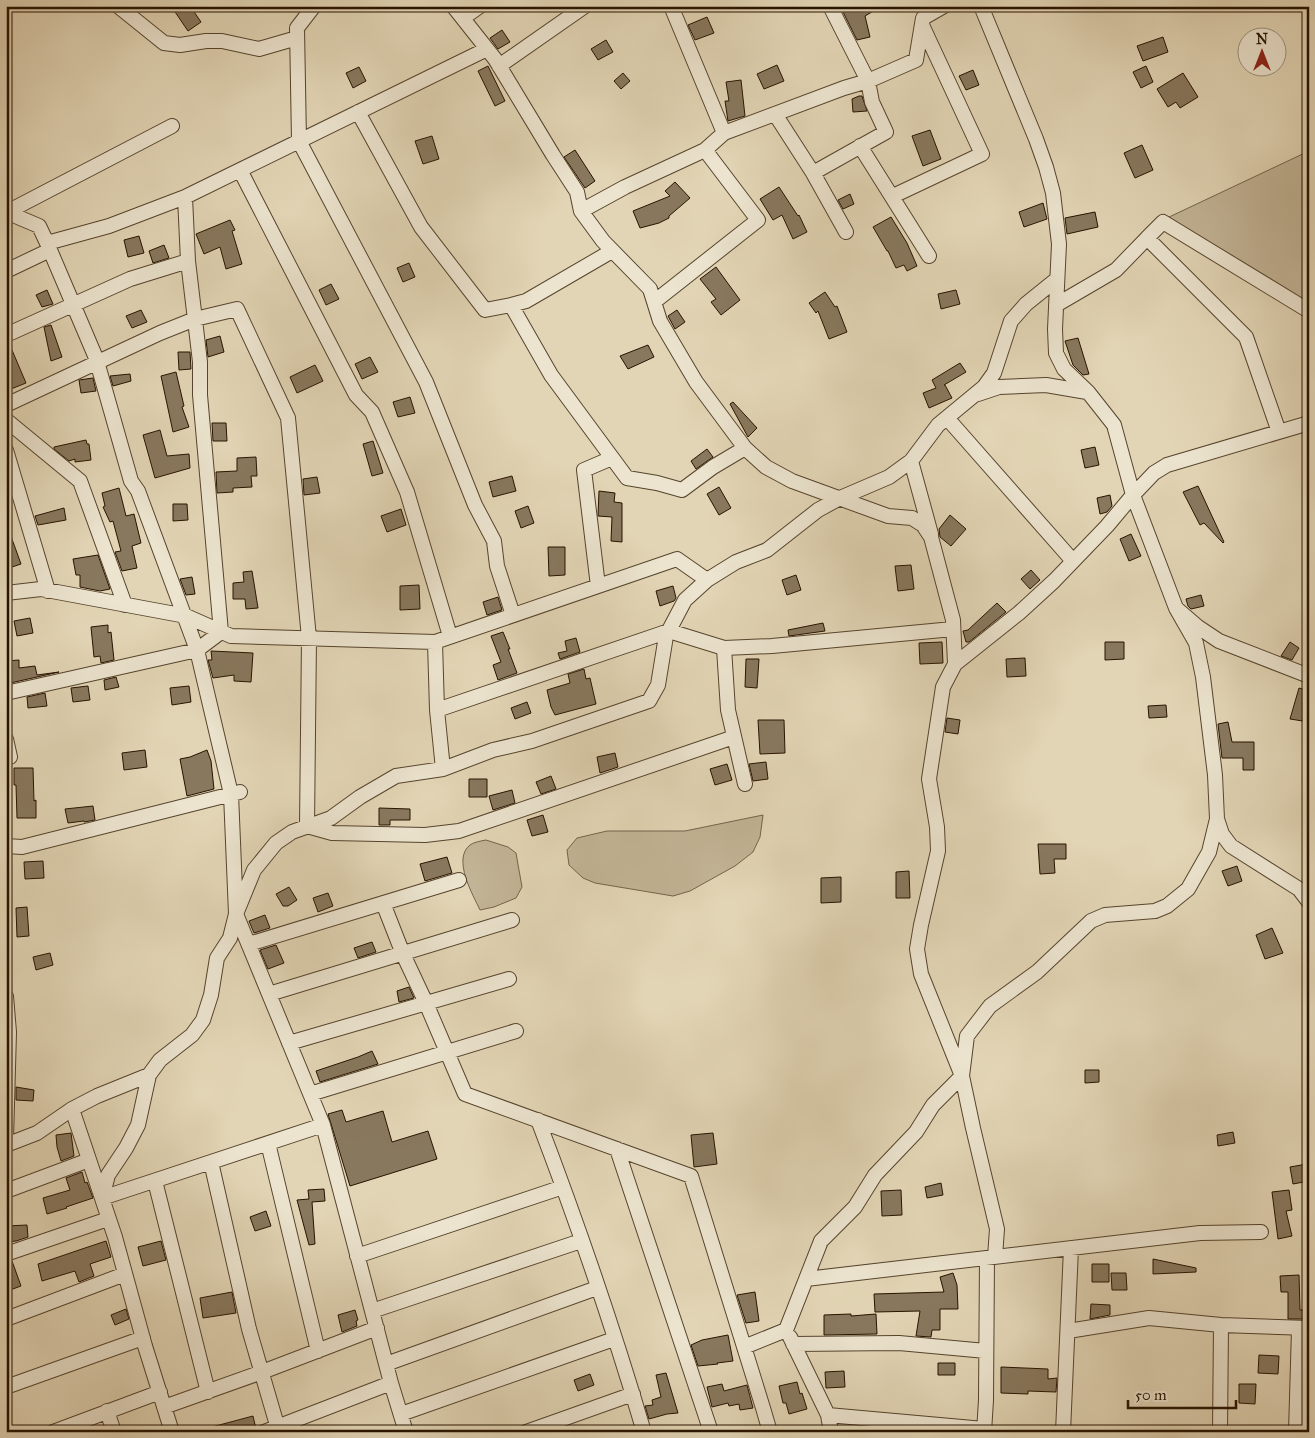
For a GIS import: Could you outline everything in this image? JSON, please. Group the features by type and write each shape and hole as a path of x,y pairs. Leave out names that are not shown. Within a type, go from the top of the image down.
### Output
{"street":[{"path":"118,6 164,43 180,45 206,41 222,41 259,49 297,38"},
{"path":"314,6 297,28 299,141 426,382 475,505 494,541 497,566 513,615"},
{"path":"453,6 499,66 553,155 578,192 581,211 602,241 650,288 660,321 696,382 745,448 766,467 792,481 888,516 912,518 923,525 931,537"},
{"path":"463,18 480,6"},
{"path":"499,66 584,6"},
{"path":"671,6 724,133"},
{"path":"813,173 886,132 872,102 868,81 830,6"},
{"path":"581,211 624,187 705,150 724,133 844,88 868,81 916,60 923,18 944,6"},
{"path":"981,6 1036,139 1053,193 1059,244 1056,353 1064,369 1088,392 1114,425 1133,495 1176,608 1196,643 1203,676 1215,775 1217,819 1222,834 1231,846 1299,889 1309,902"},
{"path":"892,196 982,154 922,25"},
{"path":"6,271 48,247 185,197 487,49"},
{"path":"358,112 421,227 485,310 526,301 612,251"},
{"path":"775,114 813,173 846,232"},
{"path":"6,212 172,126"},
{"path":"860,146 929,256"},
{"path":"654,302 758,220 705,150"},
{"path":"240,170 356,395 372,412 407,492 450,636"},
{"path":"185,197 188,261 200,362 200,395 221,632"},
{"path":"6,212 39,226 97,362 131,481 138,491 186,616 236,793 236,914 323,1125 391,1383 406,1432"},
{"path":"1056,305 1116,270 1163,222 1309,311"},
{"path":"1147,238 1246,337 1279,432"},
{"path":"6,335 130,279 188,261"},
{"path":"102,1198 108,1175 126,1148 138,1125 149,1076 160,1060 192,1035 203,1020 211,995 217,958 230,938 236,914 254,870 276,843 292,832 331,818 360,797 396,776 442,768 493,750 532,741 649,701 658,685 666,636 685,600 708,580 736,562 767,550 818,510 840,498 889,477 911,461 938,425 984,387 994,373 1011,321 1026,304 1057,279"},
{"path":"511,305 551,375 627,478 657,483 682,490 713,466 745,448"},
{"path":"6,405 160,333 195,319 237,309 288,418 309,638 307,826"},
{"path":"974,396 999,387 1046,385 1088,392"},
{"path":"947,418 1073,561"},
{"path":"6,420 80,481 125,605"},
{"path":"828,1415 984,1430 991,1257 997,1229 962,1076 921,974 917,949 938,851 937,827 929,779 943,688 955,664 1020,613 1107,526 1154,474 1167,465 1309,423"},
{"path":"6,450 48,591"},
{"path":"598,586 584,470 612,458"},
{"path":"911,461 953,620 955,664"},
{"path":"6,593 42,589 186,616 231,636 435,642 677,558 708,580"},
{"path":"1176,608 1198,627 1219,641 1309,676"},
{"path":"437,710 669,631 724,648 772,646 953,629"},
{"path":"6,692 197,650 221,632"},
{"path":"435,642 437,710 442,768"},
{"path":"724,648 728,710 745,784"},
{"path":"307,826 332,833 425,835 459,831 734,737"},
{"path":"6,739 10,757"},
{"path":"6,846 22,847 236,793"},
{"path":"744,1347 786,1330 821,1241 856,1207 875,1175 916,1132 933,1105 962,1076 966,1036 990,1006 1037,972 1091,921 1106,915 1155,911 1167,906 1188,889 1209,852 1217,819"},
{"path":"248,944 459,880"},
{"path":"384,903 403,954 466,1094 691,1176 770,1432"},
{"path":"269,994 512,920"},
{"path":"289,1043 509,979"},
{"path":"6,996 9,1032 6,1140"},
{"path":"310,1094 516,1031"},
{"path":"6,1146 37,1133 72,1109 97,1096 149,1076"},
{"path":"72,1109 102,1198 172,1432"},
{"path":"538,1120 563,1186 644,1432"},
{"path":"102,1198 323,1125"},
{"path":"268,1143 318,1350"},
{"path":"617,1149 711,1432"},
{"path":"6,1191 89,1160"},
{"path":"211,1162 249,1329 279,1429"},
{"path":"155,1181 208,1392"},
{"path":"358,1256 563,1186"},
{"path":"6,1254 108,1219"},
{"path":"806,1278 1200,1233 1261,1232"},
{"path":"372,1311 581,1241"},
{"path":"1063,1432 1072,1248"},
{"path":"6,1319 125,1274"},
{"path":"386,1364 597,1288"},
{"path":"1068,1330 1149,1318 1221,1325 1304,1328 1296,1432"},
{"path":"1220,1432 1221,1325"},
{"path":"164,1407 377,1328"},
{"path":"786,1330 828,1415 831,1432"},
{"path":"6,1387 143,1338"},
{"path":"401,1414 614,1339"},
{"path":"793,1344 899,1343 986,1351"},
{"path":"264,1432 279,1429 391,1383"},
{"path":"52,1432 67,1429 107,1411 160,1392"},
{"path":"526,1432 633,1394"},
{"path":"107,1411 114,1432"}],"shaded area":[{"path":"1309,151 1309,303 1167,218"},
{"path":"763,815 760,837 753,852 735,866 690,891 673,896 595,883 583,878 569,865 567,850 577,838 607,831 685,831"},
{"path":"486,840 508,847 516,853 522,887 516,898 494,907 480,910 469,887 463,868 463,859 465,851 470,845"}],"building":[{"path":"171,6 190,6 201,22 188,31"},
{"path":"840,6 882,6 865,16 870,37 857,40"},
{"path":"707,17 714,33 695,40 688,25"},
{"path":"502,30 510,42 498,49 490,38"},
{"path":"1163,37 1168,52 1143,61 1137,46"},
{"path":"606,40 613,52 598,60 591,49"},
{"path":"777,65 784,81 764,89 757,74"},
{"path":"488,66 505,101 495,106 478,71"},
{"path":"1146,66 1153,82 1141,88 1133,72"},
{"path":"359,67 366,81 353,88 346,73"},
{"path":"973,70 979,85 966,90 959,76"},
{"path":"623,73 630,81 621,89 614,81"},
{"path":"1183,73 1198,97 1180,108 1176,102 1168,107 1157,89"},
{"path":"741,80 745,116 728,121 725,101 729,101 726,82"},
{"path":"862,96 867,111 853,112 852,99"},
{"path":"930,130 941,159 923,166 912,136"},
{"path":"432,136 439,159 423,164 415,141"},
{"path":"1142,145 1153,170 1135,178 1124,153"},
{"path":"575,150 595,181 585,188 564,157"},
{"path":"675,182 690,198 669,218 640,228 633,211 670,196 665,191"},
{"path":"779,187 799,215 807,232 793,239 782,215 773,220 760,199"},
{"path":"850,194 854,204 843,209 838,200"},
{"path":"1043,203 1047,219 1024,227 1019,212"},
{"path":"1095,212 1098,227 1067,234 1065,218"},
{"path":"891,217 907,243 917,266 907,271 904,265 896,268 873,227"},
{"path":"230,220 235,230 232,231 242,264 226,269 220,247 204,254 196,234"},
{"path":"139,236 144,253 128,257 124,240"},
{"path":"164,245 169,258 153,263 149,251"},
{"path":"409,263 415,277 403,282 397,268"},
{"path":"716,267 740,300 721,315 711,302 716,299 700,279"},
{"path":"331,284 339,299 326,305 319,290"},
{"path":"47,290 53,304 42,307 36,295"},
{"path":"956,290 960,304 941,309 938,294"},
{"path":"825,292 835,307 837,306 847,332 829,339 818,311 816,313 809,303"},
{"path":"141,310 147,322 132,328 126,316"},
{"path":"677,310 685,322 675,329 668,316"},
{"path":"51,325 62,357 51,361 44,327"},
{"path":"220,336 224,352 208,357 206,340"},
{"path":"1078,338 1089,374 1083,375 1073,365 1065,341"},
{"path":"9,343 26,383 6,391 6,344"},
{"path":"648,345 654,357 628,369 620,356"},
{"path":"178,352 190,352 191,369 179,370"},
{"path":"370,357 378,372 362,379 355,364"},
{"path":"960,363 966,372 944,385 952,398 929,408 923,393 936,388 932,380"},
{"path":"315,365 323,381 297,393 290,377"},
{"path":"176,372 184,406 182,407 189,427 173,432 161,376"},
{"path":"130,374 131,381 113,386 110,376"},
{"path":"93,378 96,391 81,393 79,380"},
{"path":"410,397 415,413 398,417 393,402"},
{"path":"733,402 757,428 748,437 730,404"},
{"path":"212,423 226,423 227,441 213,441"},
{"path":"160,430 167,456 189,454 190,468 155,478 143,435"},
{"path":"86,440 87,444 89,444 91,460 75,462 75,459 69,461 54,449 54,447"},
{"path":"373,441 383,473 372,476 363,444"},
{"path":"1095,447 1099,465 1085,468 1081,450"},
{"path":"707,449 713,457 696,469 691,461"},
{"path":"256,457 257,476 251,476 252,487 233,488 233,492 217,493 216,472 237,471 237,458"},
{"path":"512,476 516,491 493,497 489,482"},
{"path":"317,477 320,493 304,495 303,479"},
{"path":"1198,486 1223,543 1204,523 1200,525 1183,492"},
{"path":"719,487 731,508 719,515 707,494"},
{"path":"119,488 126,516 134,514 141,543 132,546 137,568 122,571 115,552 121,551 113,521 110,522 103,507 105,506 102,493"},
{"path":"599,491 615,493 614,502 622,503 622,542 611,541 612,517 598,516"},
{"path":"1110,495 1112,506 1107,512 1100,514 1097,498"},
{"path":"173,504 187,504 188,520 173,521"},
{"path":"528,506 534,523 521,528 515,511"},
{"path":"64,508 66,520 38,525 35,516"},
{"path":"401,509 406,525 387,532 381,516"},
{"path":"950,515 966,529 951,546 940,537 939,529"},
{"path":"6,528 8,528 21,564 6,569"},
{"path":"1131,534 1141,556 1129,561 1120,539"},
{"path":"548,547 565,547 565,575 549,576"},
{"path":"98,555 110,589 100,591 80,587 80,575 76,575 73,559"},
{"path":"911,565 914,589 898,591 895,566"},
{"path":"1031,570 1040,580 1030,589 1021,579"},
{"path":"252,571 258,608 246,609 245,599 233,599 233,583 244,582 243,572"},
{"path":"796,575 801,590 787,595 782,580"},
{"path":"192,577 195,594 186,595 180,579"},
{"path":"419,585 420,609 400,610 400,586"},
{"path":"673,586 676,598 674,601 660,606 656,591"},
{"path":"1201,595 1204,606 1191,609 1186,599"},
{"path":"498,597 502,610 487,615 483,602"},
{"path":"997,603 1006,612 969,642 966,642 963,631 968,630"},
{"path":"30,618 33,633 17,636 14,621"},
{"path":"823,623 825,631 789,636 788,630"},
{"path":"108,625 108,633 111,632 114,660 101,663 100,656 94,657 91,627"},
{"path":"503,632 517,673 498,680 493,665 501,662 491,636"},
{"path":"576,638 580,652 560,659 558,653 567,651 565,641"},
{"path":"942,642 943,663 920,664 919,643"},
{"path":"1105,642 1124,642 1124,659 1105,660"},
{"path":"1290,642 1299,648 1292,660 1281,656"},
{"path":"211,651 253,653 251,682 234,681 234,675 213,678 208,660 212,660"},
{"path":"1025,658 1026,676 1007,677 1006,659"},
{"path":"746,659 759,659 757,688 745,687"},
{"path":"19,660 19,668 35,666 37,675 59,672 6,684 6,661"},
{"path":"584,669 586,679 590,678 596,704 555,715 547,690 570,683 568,674"},
{"path":"116,677 119,687 105,690 104,680"},
{"path":"88,686 90,700 73,702 71,688"},
{"path":"189,686 191,702 172,705 170,688"},
{"path":"1299,688 1309,691 1309,722 1290,719"},
{"path":"45,693 47,706 28,708 27,697"},
{"path":"527,702 531,713 515,719 511,708"},
{"path":"1166,705 1167,717 1149,718 1148,706"},
{"path":"947,718 960,720 958,734 945,732"},
{"path":"758,720 784,720 785,753 760,754"},
{"path":"1228,722 1232,742 1254,742 1254,770 1243,770 1243,758 1222,758 1218,724"},
{"path":"145,750 147,767 124,770 122,753"},
{"path":"207,750 211,761 214,789 187,796 180,759"},
{"path":"615,753 618,767 600,773 597,757"},
{"path":"766,762 768,779 753,781 749,764"},
{"path":"727,764 732,780 715,785 710,769"},
{"path":"14,768 33,768 36,818 17,818"},
{"path":"551,776 556,789 541,794 536,782"},
{"path":"469,779 487,779 487,797 469,797"},
{"path":"512,790 515,803 493,810 489,796"},
{"path":"93,806 95,820 68,823 65,809"},
{"path":"379,808 410,809 410,820 390,820 390,825 379,825"},
{"path":"543,815 548,832 532,836 527,820"},
{"path":"1038,844 1066,844 1066,859 1054,859 1055,873 1040,874"},
{"path":"447,857 452,873 425,881 420,864"},
{"path":"43,861 44,878 25,879 24,862"},
{"path":"1237,866 1242,881 1228,886 1222,871"},
{"path":"909,871 910,898 896,898 896,872"},
{"path":"841,877 841,902 821,903 821,878"},
{"path":"289,887 297,900 288,906 283,906 276,894"},
{"path":"328,893 333,906 318,912 313,898"},
{"path":"27,907 29,936 17,937 16,908"},
{"path":"265,915 270,928 254,933 249,921"},
{"path":"1272,928 1283,953 1265,959 1256,935"},
{"path":"372,942 376,952 358,958 354,948"},
{"path":"276,945 284,963 268,969 260,950"},
{"path":"50,953 53,965 36,970 33,957"},
{"path":"409,987 414,998 399,1002 397,991"},
{"path":"372,1051 378,1064 320,1082 316,1071"},
{"path":"1085,1070 1099,1070 1099,1082 1085,1083"},
{"path":"16,1087 34,1090 33,1101 16,1100"},
{"path":"342,1110 346,1122 383,1111 392,1142 428,1131 437,1159 350,1186 328,1114"},
{"path":"1233,1132 1235,1143 1218,1146 1217,1135"},
{"path":"71,1133 74,1156 61,1161 56,1135"},
{"path":"713,1133 717,1164 694,1167 691,1135"},
{"path":"1307,1164 1309,1181 1293,1184 1290,1167"},
{"path":"82,1172 85,1183 87,1182 93,1198 47,1214 43,1198 70,1190 66,1178"},
{"path":"941,1183 943,1195 927,1198 925,1187"},
{"path":"324,1189 325,1201 312,1202 315,1244 309,1245 297,1200 309,1199 308,1190"},
{"path":"901,1190 902,1215 882,1216 881,1191"},
{"path":"1289,1190 1292,1210 1286,1211 1292,1236 1278,1239 1272,1192"},
{"path":"266,1211 271,1226 255,1231 250,1217"},
{"path":"27,1225 28,1237 6,1242 6,1226"},
{"path":"106,1241 111,1257 90,1264 94,1276 79,1282 75,1271 42,1281 38,1264"},
{"path":"161,1241 166,1260 143,1266 138,1247"},
{"path":"1153,1259 1196,1268 1196,1272 1153,1274"},
{"path":"12,1261 21,1286 10,1290 6,1280 6,1263"},
{"path":"1092,1264 1109,1264 1109,1282 1092,1282"},
{"path":"953,1273 957,1285 958,1309 940,1309 940,1330 932,1330 931,1337 916,1336 920,1311 875,1312 874,1294 944,1292 940,1277"},
{"path":"1111,1273 1126,1273 1127,1290 1112,1290"},
{"path":"1299,1275 1300,1310 1309,1310 1309,1319 1288,1319 1288,1292 1281,1292 1280,1276"},
{"path":"232,1292 236,1313 203,1318 200,1298"},
{"path":"755,1292 759,1321 746,1323 737,1295"},
{"path":"1091,1304 1110,1305 1110,1315 1090,1319"},
{"path":"126,1309 129,1319 115,1325 111,1315"},
{"path":"355,1310 358,1320 356,1321 357,1326 342,1332 338,1315"},
{"path":"851,1314 851,1316 876,1314 877,1334 824,1335 824,1315"},
{"path":"728,1335 733,1361 698,1366 691,1345 702,1340"},
{"path":"1259,1355 1279,1356 1278,1374 1258,1373"},
{"path":"938,1363 955,1363 955,1375 938,1375"},
{"path":"1001,1367 1048,1369 1048,1379 1057,1378 1056,1392 1028,1391 1028,1394 1001,1393"},
{"path":"844,1371 845,1387 826,1388 825,1372"},
{"path":"666,1373 678,1413 649,1419 645,1406 653,1405 652,1400 661,1397 656,1375"},
{"path":"590,1374 594,1385 578,1391 574,1380"},
{"path":"797,1382 807,1409 789,1414 786,1403 783,1403 779,1386"},
{"path":"722,1384 724,1391 747,1385 753,1408 740,1410 739,1404 729,1406 728,1403 712,1407 707,1387"},
{"path":"1239,1384 1256,1384 1255,1404 1239,1403"},
{"path":"253,1416 255,1432 208,1432 208,1428"}]}
